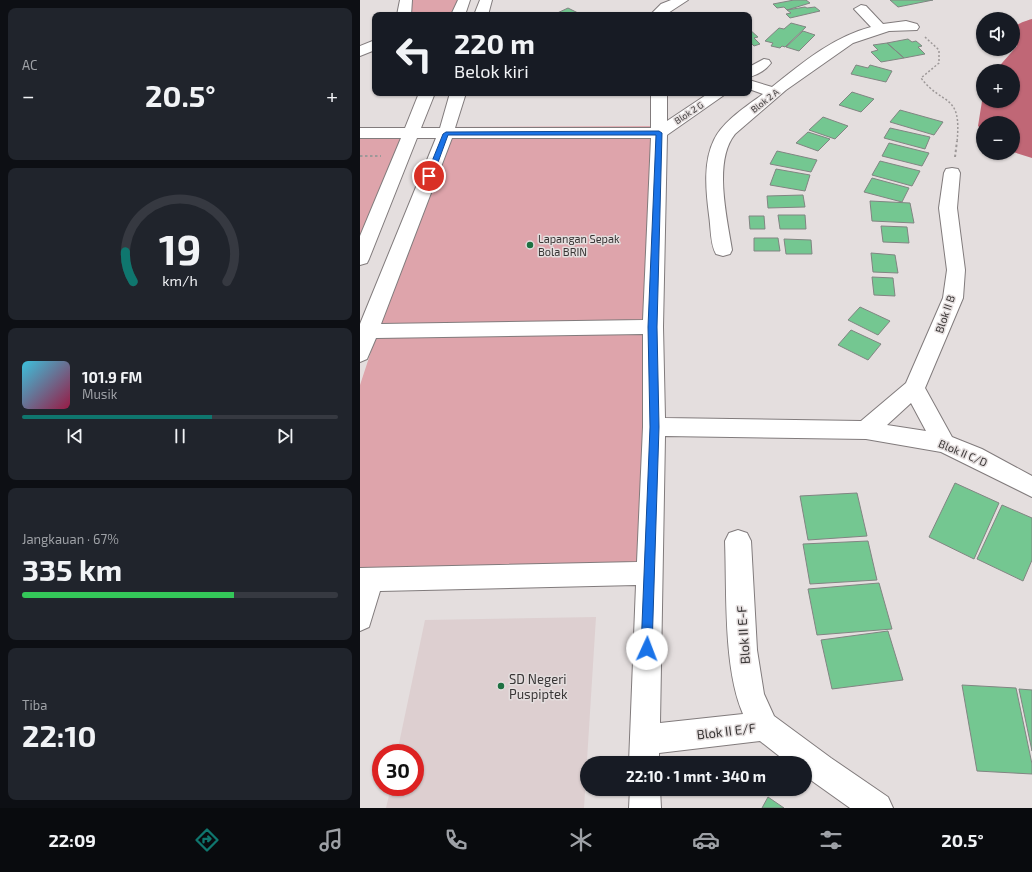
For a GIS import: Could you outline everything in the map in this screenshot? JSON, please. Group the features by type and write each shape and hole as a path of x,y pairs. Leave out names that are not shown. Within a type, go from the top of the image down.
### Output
{"street":[{"path":"404,12 406,0"},
{"path":"459,12 464,0"},
{"path":"482,12 486,0"},
{"path":"660,12 666,7 682,0"},
{"path":"861,9 880,29"},
{"name":"Blok 2 A","path":"723,250 714,174 722,139 739,121 828,52 847,40 880,29 905,25 912,27"},
{"path":"360,52 372,46"},
{"path":"752,71 764,63"},
{"path":"752,85 775,93"},
{"path":"360,259 426,96"},
{"path":"360,354 364,330 446,134 457,96"},
{"path":"644,752 654,427 652,327 659,96"},
{"name":"Blok 2 G","path":"659,133 714,96"},
{"path":"360,134 659,133"},
{"name":"Blok II B","path":"866,430 914,388 936,342 953,298 956,270 948,208 952,174"},
{"path":"364,330 652,327"},
{"path":"914,388 944,442"},
{"name":"Blok II C/D","path":"654,427 866,430 944,442 1032,486"},
{"name":"Blok II E-F","path":"738,541 743,650 750,696 764,726"},
{"path":"360,618 365,580 649,573"},
{"name":"Blok II E/F","path":"644,752 764,726 820,769 877,808"},
{"path":"645,796 645,808"}],"path":[{"path":"912,27 919,30 938,50 939,63 921,78 927,88 949,100 958,119 958,139 952,174"}],"shaded area":[{"path":"407,0 469,0 463,12 405,12"},
{"path":"1032,19 1032,158 1020,154 1020,116 980,116 981,108 1020,108 1020,64 1001,64 1008,56 1020,56 1021,23"},
{"path":"658,126 638,568 360,568 360,385 445,127"},
{"path":"360,138 403,138 360,247"},
{"name":"SD Negeri Puspiptek","path":"596,617 587,756 580,756 580,796 585,796 584,808 386,808 389,796 424,796 424,744 399,744 425,620"}],"building":[{"path":"794,0 806,0 810,3 787,10 784,7 777,8 773,4"},
{"path":"890,0 933,0 898,7"},
{"path":"815,7 820,11 790,18 786,14 791,13 787,10"},
{"path":"568,8 576,12 559,12"},
{"path":"791,23 806,27 785,47 782,46 780,48 771,46 773,43 765,41 779,28 784,29"},
{"path":"803,31 815,35 799,51 786,47"},
{"path":"752,32 758,37 754,38 760,44 754,46 752,44"},
{"path":"908,39 912,42 916,41 922,46 918,47 925,54 904,58 887,43"},
{"path":"887,43 904,58 881,62 871,52 878,50 873,45"},
{"path":"856,65 868,68 870,65 892,71 886,82 851,74"},
{"path":"852,92 874,99 861,112 839,105"},
{"path":"900,110 943,122 934,135 890,122"},
{"path":"823,117 848,126 835,139 809,130"},
{"path":"890,128 930,137 925,149 884,138"},
{"path":"808,132 830,139 818,151 796,143"},
{"path":"889,143 929,153 922,166 882,156"},
{"path":"777,151 817,160 811,172 770,164"},
{"path":"880,161 920,171 912,186 872,175"},
{"path":"776,169 810,175 805,191 770,185"},
{"path":"872,178 909,188 902,202 864,192"},
{"path":"803,195 805,207 768,208 767,196"},
{"path":"870,201 910,203 914,223 872,221"},
{"path":"778,215 805,215 806,229 780,229"},
{"path":"749,216 764,216 765,229 750,229"},
{"path":"881,226 907,227 909,243 883,242"},
{"path":"754,238 778,238 780,251 754,251"},
{"path":"784,239 811,240 812,254 786,254"},
{"path":"871,253 895,255 898,273 873,272"},
{"path":"872,277 893,278 895,296 874,295"},
{"path":"860,307 890,321 878,335 848,320"},
{"path":"851,330 881,344 868,360 838,345"},
{"path":"955,483 999,503 974,559 929,537"},
{"path":"857,493 867,536 808,540 800,496"},
{"path":"1002,505 1032,518 1032,560 1023,581 977,559"},
{"path":"868,541 877,580 810,584 803,544"},
{"path":"879,583 892,629 817,635 808,589"},
{"path":"888,631 903,680 832,689 821,640"},
{"path":"962,685 1016,688 1032,764 1032,774 977,771"},
{"path":"1019,689 1032,690 1032,751"},
{"path":"768,797 784,808 762,808"}],"place":[{"name":"Lapangan Sepak Bola BRIN","path":"530,245"},
{"name":"SD Negeri Puspiptek","path":"501,686"}],"route":[{"path":"429,176 446,134 659,133 652,327 654,427 647,649"}]}
